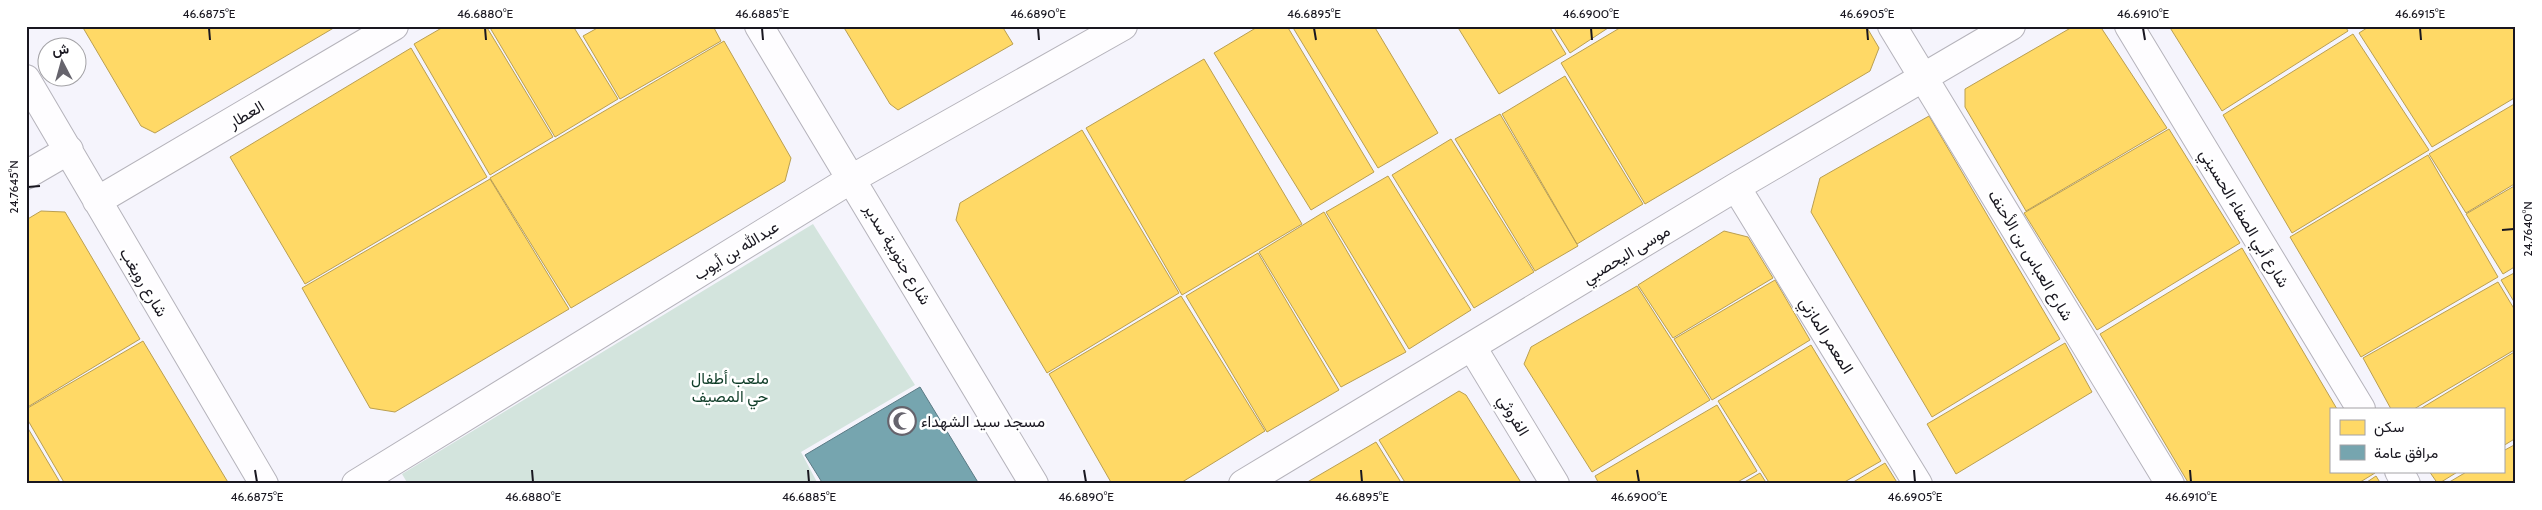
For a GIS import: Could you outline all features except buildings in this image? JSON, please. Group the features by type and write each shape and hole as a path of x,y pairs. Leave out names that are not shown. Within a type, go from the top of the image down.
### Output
{"street":[{"name":"العطار","path":"97,201 394,26"},
{"name":"شارع جنوبية سدير","path":"759,26 1034,484"},
{"name":"عبدالله بن أيوب","path":"370,480 852,178 1123,26"},
{"name":"شارع العباس بن الأحنف","path":"1892,26 2170,484"},
{"name":"موسى اليحصبي","path":"1243,484 1736,187 2011,26"},
{"name":"شارع أبي الصفاء الحسيني","path":"2129,26 2360,408"},
{"name":"شارع رويغب","path":"26,79 264,484"},
{"path":"26,175 68,150"},
{"name":"المعمر المازني","path":"1736,187 1918,484"},
{"name":"الفروثي","path":"1472,347 1555,484"},
{"path":"2400,472 2406,484"}],"green space":[{"name":"ملعب أطفال حي المصيف","path":"813,224 915,385 801,452 818,484 408,484 402,474"}],"place":[{"name":"مسجد سيد الشهداء","path":"902,421"}]}
